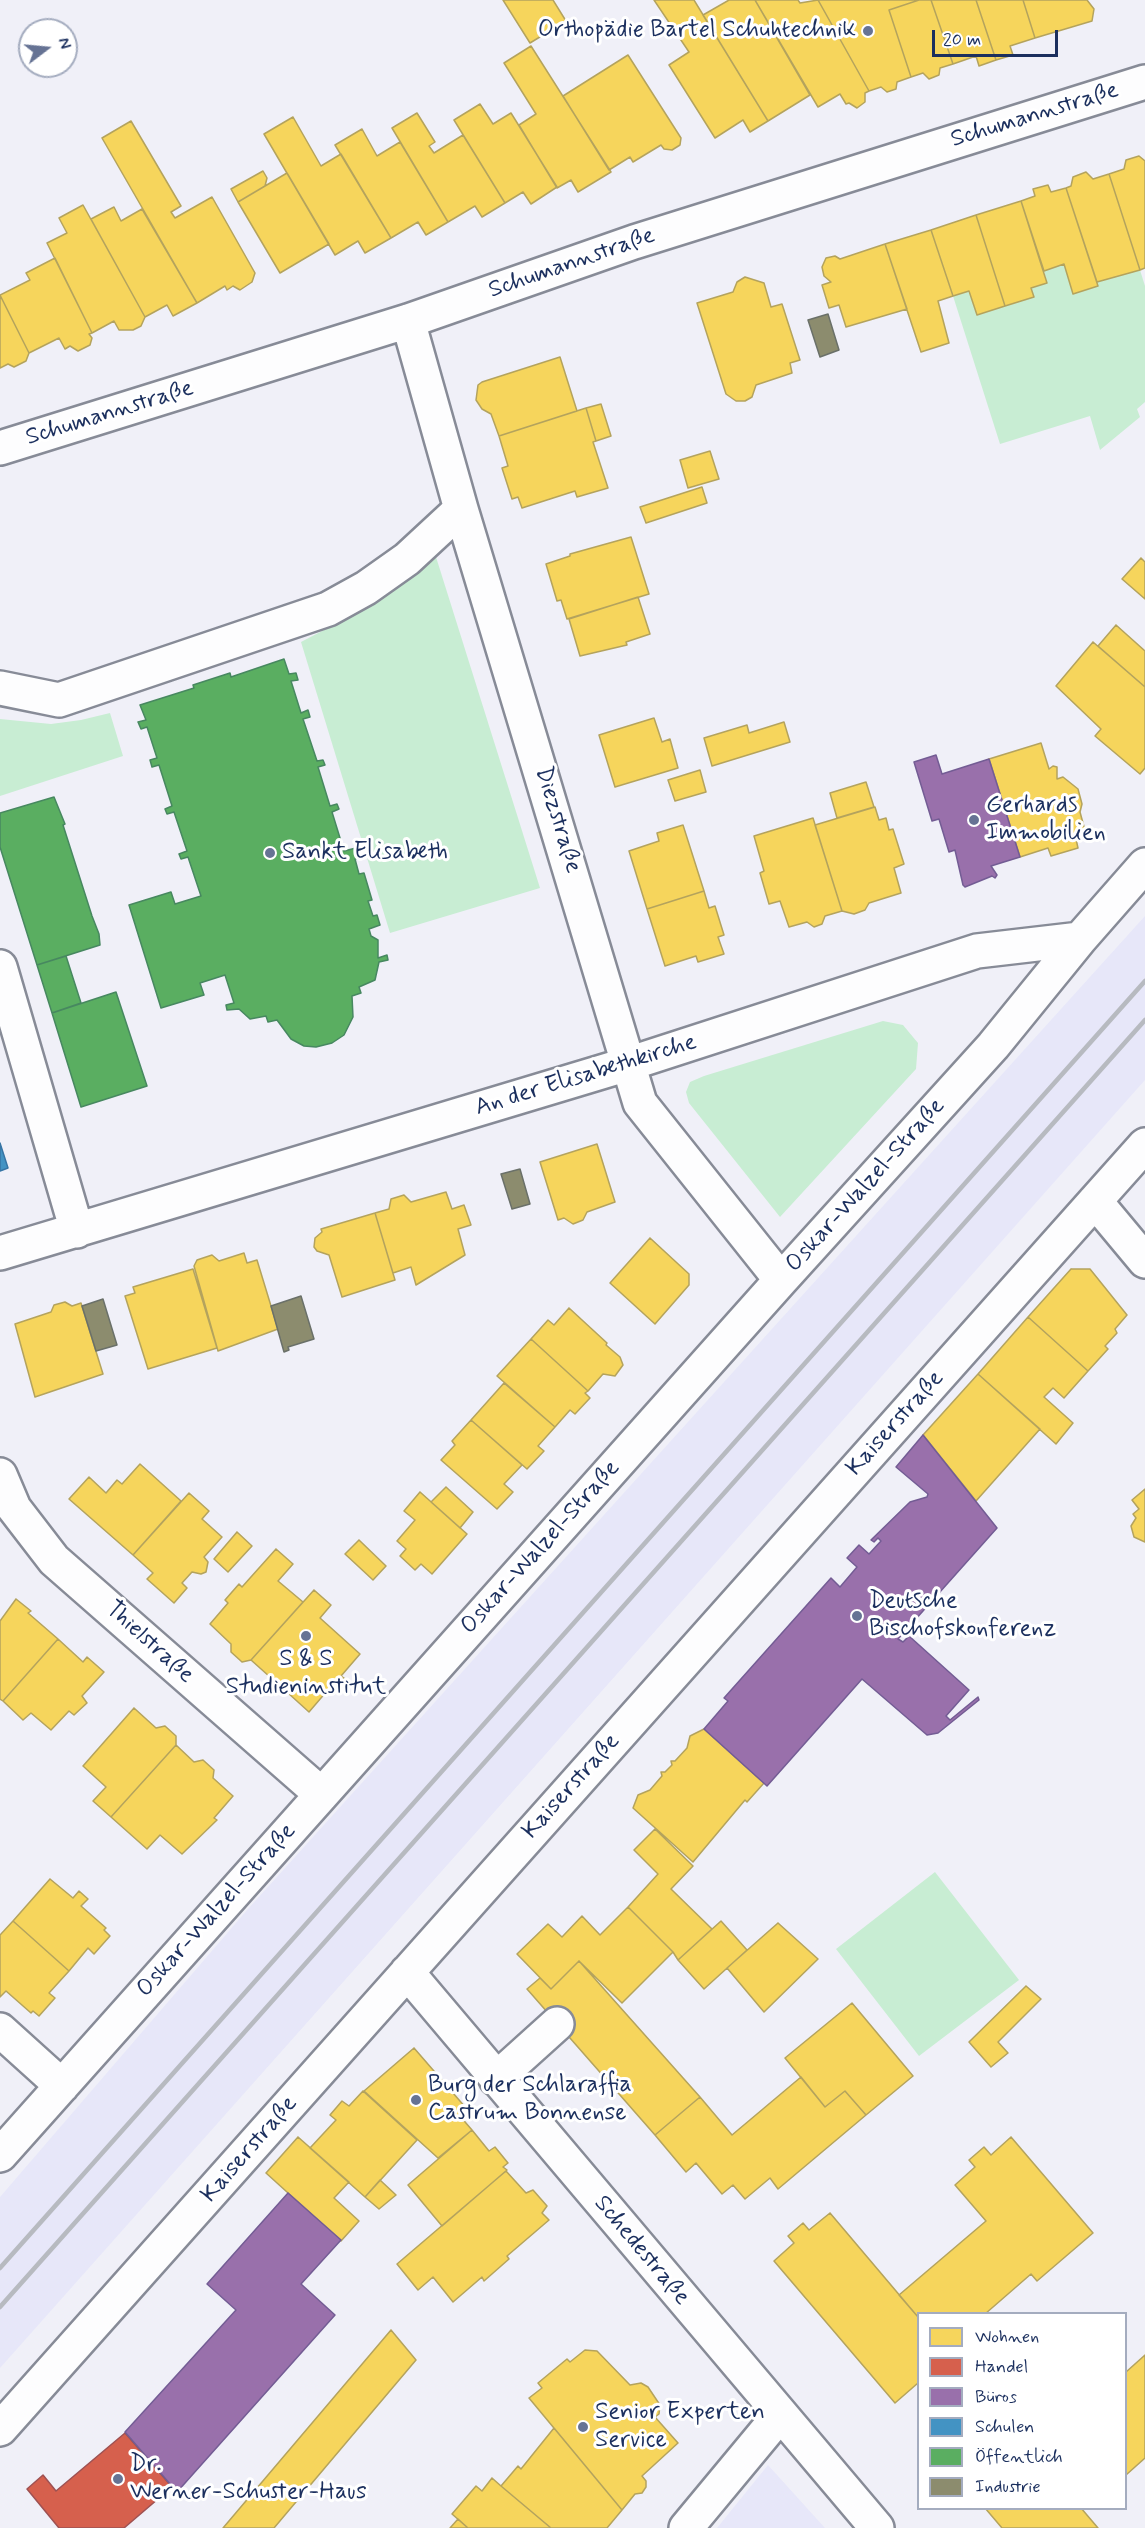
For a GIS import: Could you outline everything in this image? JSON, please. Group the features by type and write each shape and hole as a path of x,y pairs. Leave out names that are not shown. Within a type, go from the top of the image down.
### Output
{"street":[{"name":"Schumannstraße","path":"0,448 408,321 634,242 1145,82"},
{"name":"Diezstraße","path":"408,321 461,509 570,863 640,1103 781,1280"},
{"path":"0,688 60,700 328,609 366,588 407,558 461,509"},
{"path":"1080,939 1145,865"},
{"name":"An der Elisabethkirche","path":"0,1252 77,1231 628,1064 977,951 1080,939"},
{"name":"Oskar-Walzel-Straße","path":"0,2155 781,1280 993,1046 1080,939"},
{"path":"0,967 77,1231"},
{"name":"Kaiserstraße","path":"0,2429 1145,1145"},
{"path":"1095,1201 1145,1261"},
{"name":"Thielstraße","path":"0,1475 14,1508 54,1560 321,1794"},
{"name":"Schedestraße","path":"407,1972 779,2416 877,2528"},
{"path":"496,2079 557,2024"},
{"path":"0,2030 62,2086"},
{"path":"686,2528 779,2416"}],"shaded area":[{"path":"1145,916 1145,1080 0,2368 0,2197 248,1909"},
{"path":"768,2465 825,2528 717,2528"}],"green space":[{"path":"1064,264 1073,294 1097,282 1140,270 1145,286 1145,402 1137,409 1140,417 1100,450 1090,416 1000,444 953,296 969,291 977,315 1034,297 1031,288 1047,283 1044,271"},
{"path":"436,557 540,888 390,933 301,642 366,608"},
{"path":"110,713 123,756 0,796 0,719 51,724"},
{"path":"883,1021 903,1025 918,1043 916,1069 780,1217 689,1103 686,1092 690,1082"},
{"path":"935,1872 1019,1980 919,2056 836,1949"}],"building: Wohnen":[{"path":"503,0 553,0 566,21 530,43"},
{"path":"654,0 694,0 768,121 750,132 743,120 715,138 669,65 689,52"},
{"path":"729,0 755,0 810,95 768,121 703,15"},
{"path":"755,0 798,0 800,3 818,0 869,91 865,93 865,102 857,108 849,103 846,104 840,94 818,107"},
{"path":"818,0 919,0 889,10 911,77 897,82 896,89 887,92 881,87 869,91"},
{"path":"919,0 931,0 953,64 940,68 939,75 929,79 923,73 911,77 889,10"},
{"path":"931,0 976,0 996,60 979,66 976,56 953,64"},
{"path":"976,0 1023,0 1035,38 1010,46 1013,55 996,60"},
{"path":"1023,0 1087,0 1094,9 1092,21 1035,38"},
{"path":"531,46 611,172 578,192 571,180 557,188 519,125 536,114 504,63"},
{"path":"628,55 681,138 680,145 672,150 664,149 661,145 633,162 630,157 609,170 563,96"},
{"path":"480,104 493,124 511,113 557,187 531,204 523,192 505,203 454,120"},
{"path":"417,113 435,142 429,146 434,153 463,135 505,203 482,217 475,206 448,222 392,128"},
{"path":"293,117 321,166 341,154 391,238 365,253 358,241 335,255 264,134"},
{"path":"131,121 181,206 171,212 175,218 212,197 255,273 252,282 240,290 233,286 227,290 225,286 197,303 102,138"},
{"path":"362,129 377,156 400,142 448,222 426,235 418,222 391,238 335,145"},
{"path":"1139,156 1145,161 1145,268 1140,270 1109,174 1124,169 1126,160"},
{"path":"263,171 267,178 265,186 238,202 231,189"},
{"path":"1086,172 1093,179 1109,174 1140,270 1097,282 1066,188 1071,186 1073,177"},
{"path":"287,173 329,244 280,273 238,202"},
{"path":"1048,185 1051,192 1066,188 1098,286 1073,294 1064,264 1044,271 1021,201 1035,196 1033,189"},
{"path":"1021,201 1047,283 1031,288 1034,297 1005,306 976,215"},
{"path":"83,205 145,317 141,326 133,330 119,330 114,321 92,333 47,243 67,233 59,218"},
{"path":"114,207 121,221 142,209 197,303 173,316 167,305 145,317 91,219"},
{"path":"976,215 1005,306 977,315 969,291 953,296 931,230"},
{"path":"931,230 953,296 938,301 949,343 921,352 885,244"},
{"path":"885,244 907,309 846,327 839,305 829,308 822,285 831,282 824,276 822,267 826,258 835,256 840,259"},
{"path":"55,258 92,333 89,334 92,338 90,345 78,351 70,346 65,349 59,338 29,353 0,295 30,280 26,273"},
{"path":"745,277 764,283 771,307 782,304 800,360 790,363 792,373 756,385 752,397 745,401 736,401 726,394 697,303 733,292 737,282"},
{"path":"0,295 29,353 26,361 14,367 8,364 0,368"},
{"path":"560,357 577,411 499,436 491,414 482,409 476,400 478,385"},
{"path":"601,404 611,436 596,441 586,408"},
{"path":"586,408 596,441 593,442 608,488 577,497 575,491 522,508 518,497 512,499 502,468 508,466 499,436"},
{"path":"710,451 719,479 688,488 680,460"},
{"path":"702,487 707,503 646,523 640,507"},
{"path":"631,537 649,594 567,619 561,600 557,601 546,564 570,556 570,554"},
{"path":"1141,558 1145,562 1145,599 1122,579"},
{"path":"638,597 650,634 626,642 627,645 580,656 569,619"},
{"path":"1116,625 1145,651 1145,687 1098,646"},
{"path":"1093,642 1145,687 1145,768 1140,774 1095,736 1101,729 1056,686"},
{"path":"654,718 662,742 670,739 678,768 615,787 599,735"},
{"path":"784,722 790,742 712,766 704,738 747,725 749,733"},
{"path":"1041,743 1049,769 1053,766 1057,767 1057,779 1063,777 1078,789 1082,804 1080,812 1086,834 1089,836 1088,839 1076,839 1078,848 1051,856 1048,848 1020,857 989,759"},
{"path":"700,770 706,792 675,801 668,780"},
{"path":"866,782 874,807 837,818 830,793"},
{"path":"875,807 879,820 886,818 889,830 893,829 904,864 894,868 901,893 869,903 865,910 854,914 842,911 815,825"},
{"path":"813,818 842,911 825,916 822,924 814,927 807,922 789,927 780,901 769,904 760,873 764,871 754,836"},
{"path":"683,825 704,891 647,909 629,851 659,841 657,833"},
{"path":"704,891 709,908 715,906 724,935 718,937 724,954 698,962 696,956 665,966 647,909"},
{"path":"597,1144 615,1202 587,1212 583,1220 573,1224 564,1218 558,1220 540,1162"},
{"path":"446,1192 452,1209 464,1205 471,1225 458,1229 465,1255 416,1285 411,1267 393,1273 375,1213 389,1209 391,1199 404,1195 411,1202"},
{"path":"375,1213 395,1280 342,1297 329,1255 317,1251 314,1247 315,1238 322,1232 321,1229"},
{"path":"650,1238 689,1274 689,1285 655,1324 610,1283"},
{"path":"244,1253 247,1263 257,1260 278,1329 218,1351 194,1266 197,1260 212,1255 219,1261"},
{"path":"193,1269 217,1348 148,1369 125,1296 135,1293 133,1287"},
{"path":"1071,1269 1090,1269 1127,1315 1115,1329 1117,1333 1105,1346 1108,1349 1088,1371 1028,1317"},
{"path":"65,1302 72,1306 81,1303 103,1374 35,1397 15,1324 51,1312 54,1305"},
{"path":"569,1308 607,1343 606,1345 620,1357 623,1365 615,1376 603,1374 588,1391 531,1339 548,1320 554,1325"},
{"path":"1028,1317 1088,1371 1064,1398 1053,1388 1044,1397 1073,1423 1056,1444 978,1374"},
{"path":"531,1339 588,1391 585,1393 590,1398 575,1414 570,1410 555,1427 497,1376"},
{"path":"978,1374 1040,1429 976,1501 923,1435"},
{"path":"504,1383 555,1427 538,1446 544,1451 527,1469 471,1420"},
{"path":"471,1420 522,1465 504,1484 513,1492 497,1509 441,1460 455,1445 452,1441"},
{"path":"140,1464 181,1501 133,1555 69,1499 89,1477 106,1493 117,1480 122,1484"},
{"path":"446,1487 473,1512 460,1528 431,1502"},
{"path":"1145,1489 1145,1542 1134,1537 1131,1526 1136,1518 1133,1514 1139,1509 1132,1500"},
{"path":"420,1492 467,1534 432,1574 421,1564 415,1570 400,1556 406,1549 397,1541 415,1520 404,1511"},
{"path":"189,1493 209,1511 202,1519 222,1537 204,1557 208,1562 206,1572 201,1574 192,1572 182,1583 187,1588 174,1603 147,1579 153,1573 133,1555"},
{"path":"237,1532 252,1546 228,1572 214,1559"},
{"path":"359,1540 386,1566 373,1580 345,1554"},
{"path":"276,1549 293,1564 278,1581 303,1602 251,1660 242,1662 231,1652 231,1644 210,1624 228,1603 225,1600 239,1584 242,1587"},
{"name":"S & S Studieninstitut","path":"314,1590 331,1605 320,1618 360,1654 341,1676 344,1678 331,1693 327,1691 309,1712 288,1693 280,1694 269,1685 270,1677 251,1660"},
{"path":"16,1599 31,1611 28,1613 58,1639 3,1701 0,1699 0,1621"},
{"path":"58,1639 83,1662 87,1657 104,1672 82,1696 87,1703 74,1715 69,1711 51,1730 31,1713 23,1720 3,1701"},
{"path":"134,1708 156,1728 165,1726 176,1736 176,1745 111,1817 93,1801 106,1787 83,1766"},
{"path":"704,1729 764,1783 747,1802 745,1800 693,1862 633,1808 638,1795 650,1790 662,1776 661,1772 665,1772 672,1765 671,1761 675,1761 687,1748 690,1736"},
{"path":"176,1745 194,1762 203,1760 214,1770 213,1778 233,1796 214,1818 217,1820 182,1854 160,1835 147,1849 111,1817"},
{"path":"655,1829 693,1866 671,1889 712,1929 678,1960 673,1952 628,1907 658,1874 634,1850"},
{"path":"50,1879 73,1898 79,1891 88,1899 81,1906 106,1928 104,1930 110,1936 94,1954 88,1948 69,1971 13,1921"},
{"path":"628,1907 673,1952 622,2003 579,1961 551,1989 517,1954 548,1924 562,1937 582,1916 600,1935"},
{"path":"13,1921 69,1971 49,1993 55,1998 39,2016 33,2011 31,2013 6,1991 0,1997 0,1935"},
{"path":"721,1921 747,1950 704,1989 678,1960"},
{"path":"778,1923 818,1959 764,2012 727,1968"},
{"path":"579,1961 700,2097 655,2135 527,1989 540,1978 551,1989"},
{"path":"1026,1986 1041,1999 998,2042 1008,2053 991,2067 969,2042"},
{"path":"852,2003 913,2076 866,2115 845,2091 825,2107 785,2058"},
{"name":"Burg der Schlaraffia Castrum Bonnense","path":"414,2048 466,2108 459,2115 472,2130 438,2158 364,2091"},
{"path":"801,2077 825,2107 845,2091 866,2115 778,2189 770,2178 745,2199 733,2185 722,2194 696,2163 686,2172 655,2135 700,2097 732,2135"},
{"path":"363,2091 417,2140 365,2197 310,2148 336,2120 330,2115 342,2101 349,2106"},
{"path":"472,2130 489,2151 495,2147 508,2163 503,2167 507,2170 442,2226 408,2185"},
{"path":"298,2137 349,2182 334,2198 359,2221 341,2241 266,2173"},
{"path":"1011,2137 1093,2233 1037,2281 1031,2274 987,2312 917,2312 917,2316 899,2295 986,2221 955,2185 975,2167 969,2160 984,2147 991,2155"},
{"path":"506,2171 526,2193 533,2190 547,2206 542,2213 549,2220 507,2256 509,2259 484,2281 482,2277 453,2302 433,2277 418,2290 397,2264"},
{"path":"380,2180 396,2195 379,2209 365,2197"},
{"path":"830,2213 917,2316 917,2384 895,2403 774,2261 794,2243 788,2236 803,2223 809,2230"},
{"path":"391,2330 416,2360 274,2528 223,2528"},
{"path":"585,2350 597,2351 630,2385 641,2383 648,2387 660,2405 659,2414 655,2417 678,2443 642,2476 646,2481 646,2487 642,2493 635,2494 622,2510 529,2398 542,2388 538,2383 567,2359 570,2362"},
{"path":"1145,2355 1145,2458 1127,2474 1127,2371"},
{"path":"554,2428 622,2510 607,2528 551,2528 501,2486 518,2466 521,2469"},
{"path":"492,2478 551,2528 468,2528 452,2514 476,2486 482,2491"},
{"path":"987,2510 1083,2510 1098,2528 1002,2528"},
{"path":"458,2519 468,2528 450,2528"}],"building: Handel":[{"name":"Dr. Werner-Schuster-Haus","path":"125,2433 172,2487 124,2528 59,2528 27,2489 43,2475 56,2491"}],"building: Büros":[{"name":"Gerhards Immobilien","path":"936,755 942,774 989,759 1020,857 991,866 997,875 995,878 992,876 965,887 955,850 949,852 939,819 932,821 914,762"},
{"name":"Deutsche Bischofskonferenz","path":"923,1435 997,1528 898,1639 903,1642 909,1636 969,1690 946,1716 950,1720 978,1697 979,1700 938,1733 927,1735 862,1679 767,1786 704,1729 728,1701 724,1698 831,1578 840,1587 857,1567 847,1558 859,1545 869,1554 881,1541 878,1538 874,1542 871,1540 910,1502 927,1497 928,1494 896,1467"},
{"path":"288,2193 341,2240 301,2284 335,2315 177,2492 125,2432 236,2310 207,2284"}],"building: Schulen":[{"path":"0,1143 8,1168 0,1171"}],"building: Öffentlich":[{"name":"Sankt Elisabeth","path":"284,659 289,674 296,673 298,680 291,681 301,713 308,710 310,717 303,719 317,761 323,760 325,765 318,767 330,806 337,804 339,809 332,812 344,851 356,848 359,858 355,859 359,874 364,873 372,900 368,901 373,916 377,915 380,925 369,929 371,936 378,940 378,958 387,955 388,960 379,962 375,980 359,987 361,993 352,996 353,1017 344,1035 332,1043 316,1047 304,1046 291,1039 277,1020 268,1022 266,1016 250,1019 239,1009 227,1010 226,1005 234,1003 225,975 200,983 204,995 161,1008 129,905 171,892 175,904 201,896 188,857 181,859 179,854 187,851 174,812 167,814 165,809 172,806 159,765 152,767 150,760 157,758 147,727 141,729 138,722 146,720 140,705 194,688 193,685 230,673 231,677"},
{"path":"54,797 65,824 63,825 99,934 100,945 37,965 0,847 0,813"},
{"path":"66,956 81,1003 52,1013 37,965"},
{"path":"116,992 147,1086 81,1107 52,1013"}],"building: Industrie":[{"path":"828,314 839,350 820,357 808,320"},
{"path":"520,1169 530,1204 512,1209 501,1174"},
{"path":"301,1296 314,1339 288,1347 289,1350 284,1352 271,1306"},
{"path":"103,1299 117,1345 96,1351 82,1306"}],"railway":[{"path":"0,2268 1145,981"},
{"path":"0,2307 1145,1020"}],"place":[{"name":"Orthopädie Bartel Schuhtechnik","path":"868,31"},
{"name":"Gerhards Immobilien","path":"974,820"},
{"name":"Sankt Elisabeth","path":"270,853"},
{"name":"Deutsche Bischofskonferenz","path":"857,1616"},
{"name":"S & S Studieninstitut","path":"306,1636"},
{"name":"Burg der Schlaraffia Castrum Bonnense","path":"416,2100"},
{"name":"Senior Experten Service","path":"583,2427"},
{"name":"Dr. Werner-Schuster-Haus","path":"118,2479"}]}
